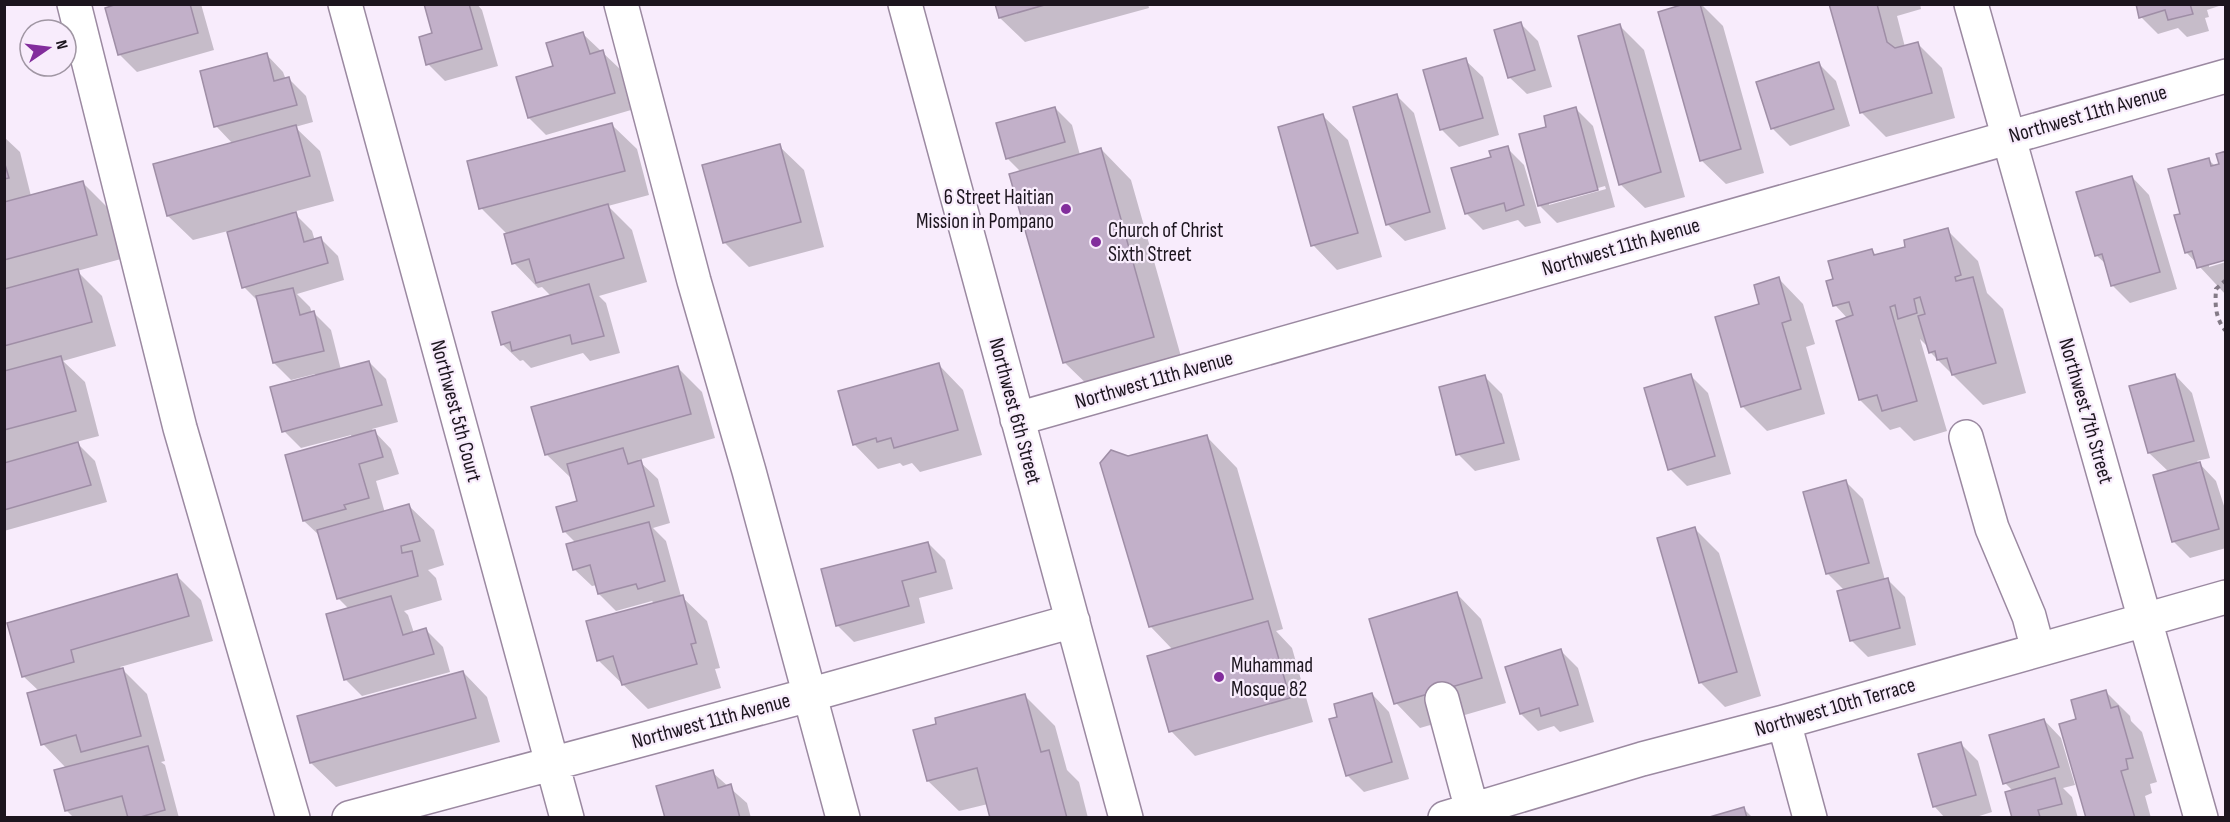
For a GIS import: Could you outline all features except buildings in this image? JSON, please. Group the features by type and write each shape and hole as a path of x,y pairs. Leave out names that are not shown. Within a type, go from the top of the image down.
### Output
{"street":[{"path":"74,4 180,428 293,818"},
{"name":"Northwest 5th Court","path":"345,4 567,818"},
{"path":"621,4 694,281 749,471 843,818"},
{"name":"Northwest 6th Street","path":"905,4 1126,818"},
{"name":"Northwest 7th Street","path":"1971,4 2200,818"},
{"name":"Northwest 11th Avenue","path":"1017,419 2226,76"},
{"path":"1966,437 1992,528 2029,616 2038,650"},
{"name":"Northwest 10th Terrace","path":"1458,814 1642,759 1784,722 2226,597"},
{"name":"Northwest 11th Avenue","path":"349,818 809,695 1072,621"},
{"path":"1442,699 1458,814"},
{"path":"1784,722 1810,818"}],"path":[{"path":"2226,280 2216,289 2215,306 2221,325 2226,331"}],"place":[{"name":"6 Street Haitian Mission in Pompano","path":"1066,209"},
{"name":"Church of Christ Sixth Street","path":"1096,242"},
{"name":"Muhammad Mosque 82","path":"1219,677"}]}
